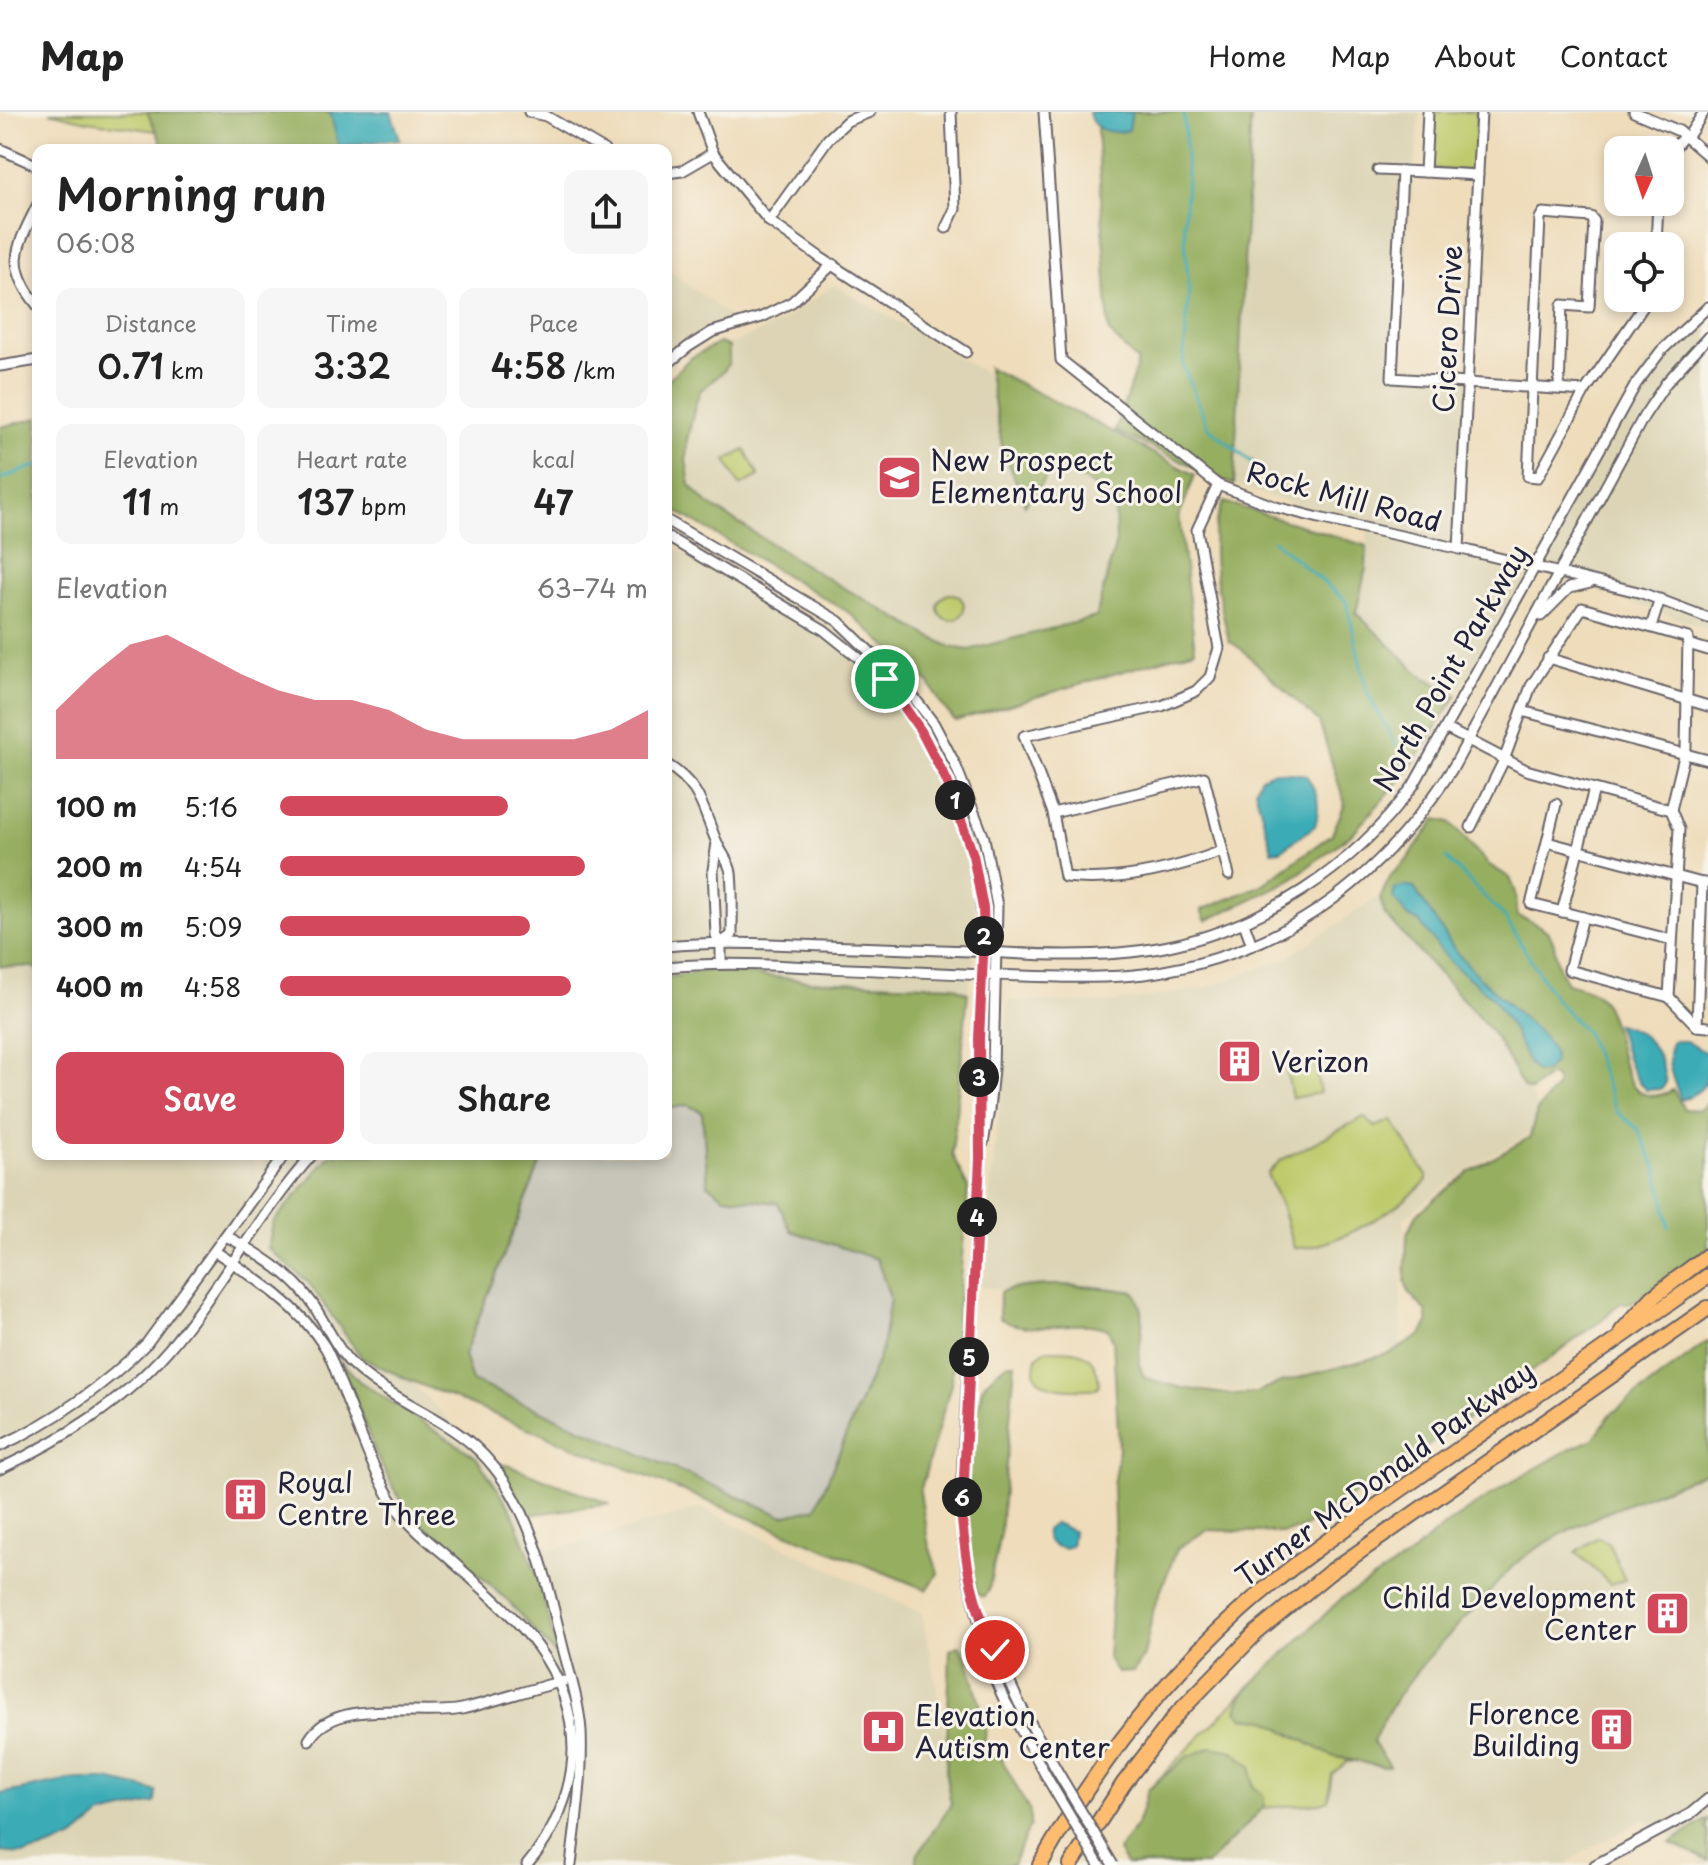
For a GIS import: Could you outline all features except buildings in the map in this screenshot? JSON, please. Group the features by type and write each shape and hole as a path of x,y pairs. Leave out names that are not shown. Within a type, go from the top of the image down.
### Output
{"highway":[{"path":"1612,1343 1653,1297 1708,1255"},
{"name":"Turner McDonald Parkway","path":"1040,1865 1082,1795 1129,1731 1182,1669 1241,1610 1308,1555 1708,1276"},
{"name":"Turner McDonald Parkway","path":"1071,1865 1124,1783 1177,1714 1256,1633 1329,1573 1708,1308"}],"street":[{"path":"529,112 546,116 594,144"},
{"path":"698,112 713,153 769,221 966,352"},
{"path":"769,221 828,139 847,121 870,112"},
{"path":"946,228 955,209 951,112"},
{"name":"Rock Mill Road","path":"1044,112 1061,360 1218,485 1276,507 1597,582 1660,599 1708,618"},
{"path":"1425,172 1428,112"},
{"name":"Cicero Drive","path":"1459,549 1481,112"},
{"path":"1634,112 1685,137 1708,156"},
{"path":"1685,137 1704,112"},
{"path":"0,149 32,163"},
{"path":"672,172 682,171 713,153"},
{"path":"1378,170 1478,175"},
{"path":"1402,171 1392,378 1585,391"},
{"path":"1559,388 1562,305 1589,307 1594,221 1591,217 1543,213 1540,218 1528,476 1538,477 1585,391 1639,312"},
{"path":"32,216 18,244 17,265 23,287 32,298"},
{"path":"672,360 712,332 762,317 792,302 833,264"},
{"name":"North Point Parkway","path":"672,946 721,943 1075,954 1134,951 1188,942 1244,923 1318,881 1368,840 1413,786 1636,384 1661,351 1708,307"},
{"name":"North Point Parkway","path":"672,967 721,964 1098,978 1144,974 1215,959 1252,945 1333,900 1386,856 1428,806 1469,740 1656,397 1708,337"},
{"path":"0,366 32,361"},
{"path":"1218,485 1197,530 1219,648 1210,677 1196,691 1162,706 1024,736 1053,813 1065,877 1117,878 1187,864 1222,851"},
{"path":"672,524 838,621 892,671 924,711 961,776 984,838 997,906 989,1110 980,1159"},
{"path":"672,540 824,630 885,679 921,731 957,805 979,881 984,952 978,1117 980,1159 962,1506 968,1576 991,1670 1003,1697 1099,1865"},
{"path":"1530,627 1569,588 1597,582"},
{"path":"1651,627 1660,599"},
{"path":"1471,827 1504,760 1531,686 1582,608 1688,638 1684,755 1671,810 1679,829 1669,997"},
{"path":"1688,644 1708,650"},
{"path":"1548,658 1708,706"},
{"path":"1522,711 1708,760"},
{"path":"1447,729 1526,770 1671,810"},
{"path":"672,768 692,787 707,812 717,843 731,869 732,935 721,943"},
{"path":"1053,813 1204,777 1229,875"},
{"path":"1562,912 1594,789"},
{"path":"1556,804 1531,904 1672,940"},
{"path":"1547,842 1705,883 1697,1026"},
{"path":"717,843 713,870 716,935 721,943 721,964"},
{"path":"1583,917 1569,970 1669,997 1697,1026 1708,1027"},
{"path":"1244,923 1252,945"},
{"path":"0,1446 63,1413 121,1369 153,1336 281,1160"},
{"path":"0,1469 74,1429 133,1386 178,1337 308,1160"},
{"path":"226,1236 292,1280 309,1299 348,1361 390,1393 473,1445 492,1465 511,1494 529,1528 571,1679 580,1728 581,1760 571,1865"},
{"path":"216,1252 305,1319 325,1347 374,1464 397,1508 419,1533 527,1632 551,1664 560,1682 571,1725 571,1771 552,1831 527,1865"},
{"path":"976,1607 1013,1690 1113,1865"},
{"path":"309,1740 314,1731 353,1714 382,1709 459,1710 571,1679"},
{"path":"1595,1865 1690,1814 1708,1799"}],"shaded area":[{"path":"1251,112 1420,112 1395,363 1469,370 1460,551 1532,569 1457,695 1422,676 1356,613 1366,568 1368,527 1234,485"},
{"path":"672,273 737,322 672,364"},
{"name":"New Prospect Elementary School","path":"835,285 1136,462 1094,630 955,659 672,494 674,377 728,345 777,324"},
{"path":"1708,309 1708,629 1532,569 1644,368"},
{"path":"672,547 814,619 862,639 908,704 976,818 974,955 968,993 962,989 812,981 710,970 672,977"},
{"path":"1376,898 1495,1032 1547,1123 1467,1170 1404,1218 1400,1347 1244,1391 1132,1383 1138,1296 981,1288 1009,1001 1109,1003 1202,989 1285,959"},
{"path":"0,966 32,967 32,1160 252,1160 257,1170 266,1160 326,1160 273,1223 268,1248 308,1282 362,1357 409,1380 499,1468 550,1551 701,1508 922,1613 960,1812 932,1865 0,1865"},
{"path":"688,1105 702,1111 725,1197 778,1203 792,1231 877,1259 890,1297 882,1349 816,1508 783,1516 472,1381 464,1355 542,1160 672,1160 672,1108"},
{"path":"1708,1452 1708,1865 1702,1865 1696,1853 1645,1819 1565,1865 1197,1865 1480,1568"}],"green space":[{"path":"49,112 209,112 183,135 87,121"},
{"path":"147,112 326,112 366,137 359,144 162,144"},
{"path":"1096,112 1251,112 1234,485 1115,431 1138,362 1109,332"},
{"path":"1433,112 1477,112 1475,171 1430,169"},
{"path":"719,343 729,347 729,362 724,371 700,391 696,402 687,440 690,485 708,504 818,573 951,647 969,650 1096,617 1116,542 1115,498 1056,464 1025,505 1002,446 988,367 1195,475 1179,517 1195,650 955,721 929,683 848,612 672,509 672,376 690,358"},
{"path":"32,419 32,967 0,966 0,427"},
{"path":"745,450 759,476 740,486 726,460"},
{"path":"1224,502 1367,546 1366,568 1356,613 1422,676 1457,695 1410,769 1353,833 1289,881 1206,921 1201,910 1262,885 1332,834 1345,804 1319,722 1229,641 1214,552 1218,517"},
{"path":"951,594 960,598 964,607 960,616 951,620 942,616 938,607 942,598"},
{"path":"1436,819 1450,822 1488,864 1510,878 1516,893 1517,916 1545,929 1551,936 1560,970 1567,983 1593,992 1605,1004 1625,1068 1641,1093 1655,1096 1673,1090 1684,1109 1699,1110 1708,1103 1708,1249 1653,1292 1620,1303 1598,1323 1462,1423 1302,1528 1283,1533 1207,1530 1177,1549 1154,1608 1144,1655 1133,1672 1117,1673 1108,1658 1115,1551 1113,1485 1119,1449 1113,1340 1108,1329 1094,1326 1025,1327 1012,1324 999,1318 1000,1292 1049,1285 1135,1292 1142,1311 1139,1362 1145,1378 1182,1388 1235,1395 1256,1393 1279,1383 1391,1353 1421,1335 1428,1323 1426,1311 1409,1293 1405,1281 1407,1233 1417,1214 1467,1173 1530,1137 1537,1111 1557,1086 1555,1077 1549,1075 1531,1091 1524,1089 1496,1038 1385,915 1380,898 1391,875 1406,861"},
{"path":"709,970 812,981 954,986 968,993 952,1154 968,1188 951,1384 920,1492 928,1542 938,1573 927,1590 409,1380 362,1358 308,1282 268,1248 273,1223 326,1160 542,1160 464,1355 472,1381 783,1516 816,1508 882,1349 890,1298 877,1259 791,1231 778,1203 725,1197 708,1185 702,1112 688,1105 672,1108 672,977"},
{"path":"1315,1064 1320,1093 1292,1098 1286,1069"},
{"path":"1364,1117 1375,1127 1392,1120 1427,1180 1401,1203 1346,1235 1309,1247 1294,1248 1282,1208 1267,1174 1281,1160"},
{"path":"1708,1341 1708,1471 1568,1531 1512,1567 1435,1650 1394,1702 1373,1742 1390,1766 1332,1756 1266,1720 1244,1718 1237,1711 1249,1687 1342,1598 1406,1558 1444,1526 1503,1487 1593,1439 1610,1415"},
{"path":"1046,1350 1083,1354 1094,1364 1099,1385 1095,1389 1072,1389 1041,1382 1035,1367 1037,1357"},
{"path":"340,1360 359,1381 476,1457 511,1509 539,1580 555,1654 506,1599 407,1511 379,1461"},
{"path":"1009,1363 1015,1363 1000,1533 989,1590 983,1597 977,1594 970,1553 965,1508 965,1464 982,1388"},
{"path":"501,1464 610,1504 527,1515 499,1468"},
{"path":"1598,1537 1608,1542 1625,1580 1610,1584 1576,1552"},
{"path":"959,1645 968,1661 986,1725 984,1751 1001,1758 1030,1812 1030,1825 1013,1865 915,1865 918,1854 951,1804 946,1775 950,1650"},
{"path":"1249,1687 1241,1698 1244,1718 1266,1720 1332,1756 1357,1762 1347,1762 1332,1774 1328,1800 1263,1808 1187,1757 1148,1790"},
{"path":"1211,1747 1233,1751 1251,1766 1253,1786 1264,1796 1264,1807 1207,1865 1126,1865 1118,1850 1137,1825 1148,1790 1187,1757"},
{"path":"1708,1819 1708,1861 1670,1843"}],"water":[{"path":"330,112 391,112 400,139 356,144 338,144"},
{"path":"1089,112 1132,112 1129,130 1104,130 1094,124"},
{"path":"1275,771 1306,775 1316,794 1318,812 1315,826 1281,850 1272,851 1255,789 1261,777"},
{"path":"1403,886 1414,888 1457,953 1546,1039 1553,1051 1554,1062 1545,1072 1536,1072 1528,1063 1493,998 1449,961 1419,922 1407,916 1393,897 1395,889"},
{"path":"1616,1024 1637,1032 1651,1044 1664,1072 1666,1083 1661,1089 1646,1090 1640,1083"},
{"path":"1673,1041 1686,1041 1708,1054 1705,1084 1697,1093 1681,1100 1669,1062"},
{"path":"1055,1523 1073,1531 1071,1546 1060,1547 1048,1540 1046,1530"},
{"path":"71,1780 107,1780 156,1791 155,1803 102,1815 74,1838 39,1851 23,1854 0,1852 0,1794"}],"waterway":[{"path":"1184,112 1187,181 1184,223 1189,293 1183,366 1208,427 1254,464"},
{"path":"0,479 32,467"},
{"path":"1273,540 1346,601 1367,692 1396,745"},
{"path":"1446,858 1504,916 1554,997 1587,1034 1617,1112 1638,1129 1658,1172 1669,1227"}],"place":[{"name":"New Prospect Elementary School","path":"899,477"},
{"name":"Verizon","path":"1240,1062"},
{"name":"Royal Centre Three","path":"246,1499"},
{"name":"Child Development Center","path":"1667,1614"},
{"name":"Florence Building","path":"1611,1730"},
{"name":"Elevation Autism Center","path":"884,1732"}],"route":[{"path":"885,679 921,731 947,781 966,829 983,908 978,1117 980,1159 962,1519 973,1600 995,1650"}]}
